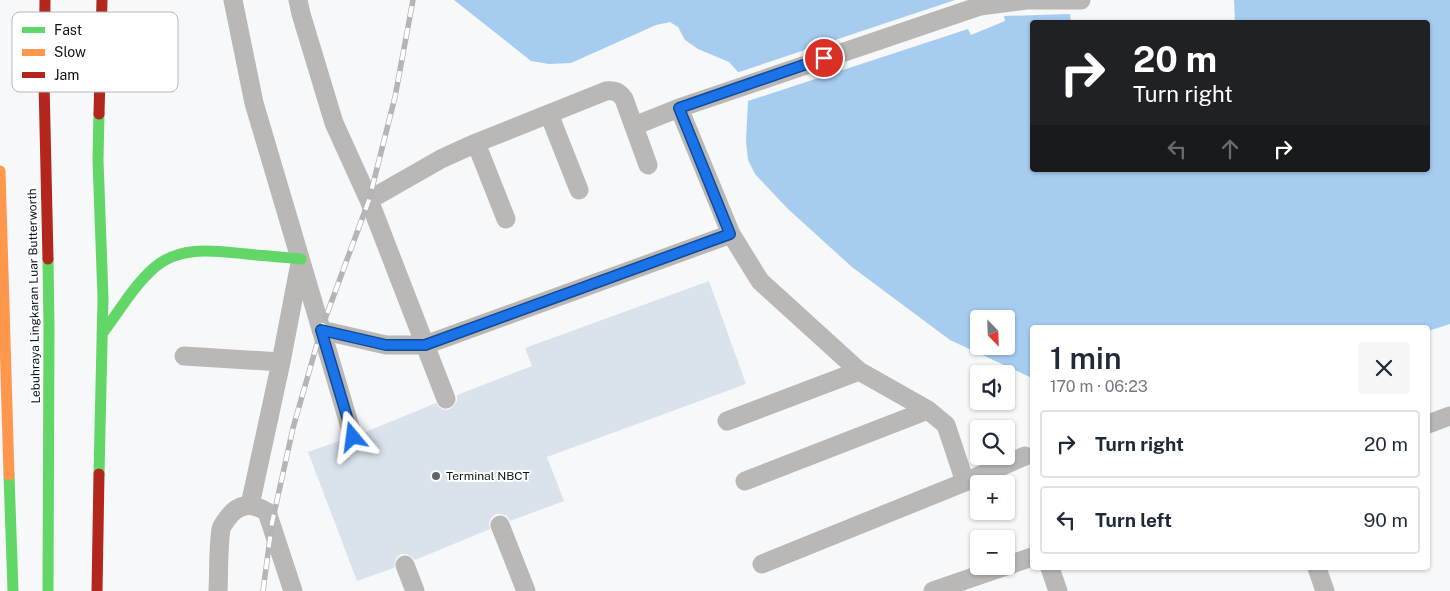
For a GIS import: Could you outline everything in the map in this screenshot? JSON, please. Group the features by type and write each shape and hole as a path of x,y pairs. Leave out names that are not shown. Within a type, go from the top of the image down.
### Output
{"highway":[{"name":"Lebuhraya Lingkaran Luar Butterworth","path":"44,92 49,328 48,591"},
{"path":"97,591 103,298 98,160 100,92"},
{"path":"0,171 13,591"},
{"path":"102,334 141,282 156,266 172,257 189,251 212,250 301,259"}],"lane":[{"path":"233,0 254,103 353,437"},
{"path":"298,0 334,123 369,200 446,399"},
{"path":"634,126 679,108 980,6 1027,0 1081,0"},
{"path":"369,200 442,159 476,143 606,91 613,90 624,99 648,165"},
{"path":"679,108 730,234 760,280 859,371 928,410 946,425 964,482"},
{"path":"549,114 579,190"},
{"path":"476,143 506,219"},
{"path":"321,330 386,345 425,345 730,234"},
{"path":"250,505 301,259"},
{"path":"184,356 281,362"},
{"path":"727,421 859,371"},
{"path":"746,481 928,410"},
{"path":"1430,423 1450,416"},
{"path":"762,564 1025,456"},
{"path":"218,591 222,526 231,513 240,507 250,505 258,506 267,512 293,591"},
{"path":"500,525 526,591"},
{"path":"1015,563 1030,558"},
{"path":"405,565 415,591"},
{"path":"1051,570 1058,591"},
{"path":"1318,570 1325,591"},
{"path":"933,591 980,575"}],"water":[{"path":"454,0 1450,0 1450,324 1430,330 1430,325 1030,325 1030,377 1015,370 1015,365 1004,365 982,355 1015,355 1015,310 970,310 970,349 950,340 852,267 788,209 755,174 748,160 746,141 748,101 738,72 729,62 698,49 685,40 678,27 670,22 656,25 571,63 549,64 531,61"}],"pier":[{"path":"955,0 1234,0 1235,20 1071,20 1070,14 1004,16 1005,21 971,35 968,29 745,102 742,86 736,73"}],"building":[{"path":"709,281 746,384 547,457 564,501 510,521 507,516 496,514 491,518 490,529 415,560 407,554 401,554 396,558 394,568 357,581 308,452 342,440 350,448 357,448 364,440 363,433 436,403 444,410 450,409 457,401 457,395 532,366 525,348"}],"railway":[{"path":"263,591 272,523 293,428 321,330 369,200 395,97 413,0"}],"traffic: fast":[{"path":"99,114 98,160 103,298 99,474"},
{"path":"102,334 147,274 165,260 176,255 187,252 211,251 301,259"},
{"path":"48,259 48,591"},
{"path":"9,475 13,591"}],"traffic: slow":[{"path":"0,171 9,475"}],"traffic: jam":[{"path":"45,0 45,12"},
{"path":"102,0 102,12"},
{"path":"44,92 48,259"},
{"path":"99,114 100,92"},
{"path":"97,591 99,474"}],"place":[{"name":"Terminal NBCT","path":"436,476"}],"route":[{"path":"353,437 321,330 386,345 425,345 730,234 679,108 824,58"}]}
